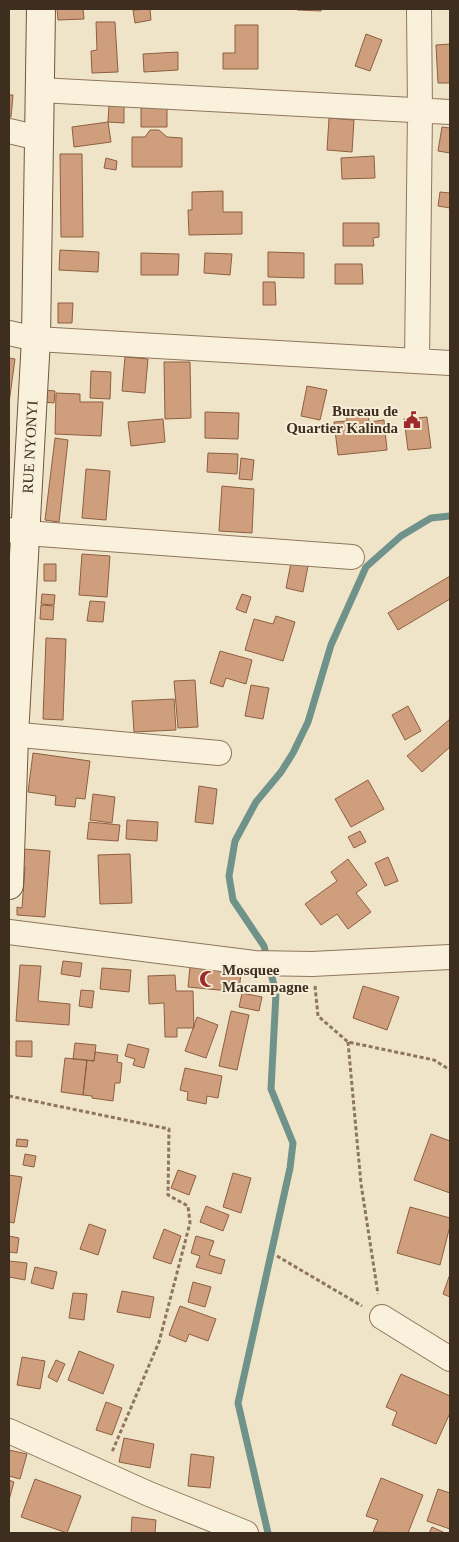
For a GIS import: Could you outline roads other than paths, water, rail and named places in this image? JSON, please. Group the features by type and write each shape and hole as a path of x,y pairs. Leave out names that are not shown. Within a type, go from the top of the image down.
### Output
{"street":[{"name":"RUE NYONYI","path":"9,885 17,531 36,339 41,9"},
{"path":"417,361 420,111 419,9"},
{"path":"40,90 450,112"},
{"path":"9,131 38,138"},
{"path":"9,333 36,339 450,363"},
{"path":"17,531 352,557"},
{"path":"12,735 219,753"},
{"path":"9,932 254,963 312,964 450,957"},
{"path":"382,1317 450,1359"},
{"path":"9,1431 104,1472 149,1494 246,1533"}],"waterway":[{"path":"268,1533 238,1403 290,1168 293,1143 271,1089 276,993 264,946 233,900 229,876 235,841 256,802 281,772 293,753 308,722 331,645 366,567 401,536 431,518 450,516"}],"place":[{"name":"Bureau de Quartier Kalinda","path":"412,420"},
{"name":"Mosquee Macampagne","path":"208,979"}]}
